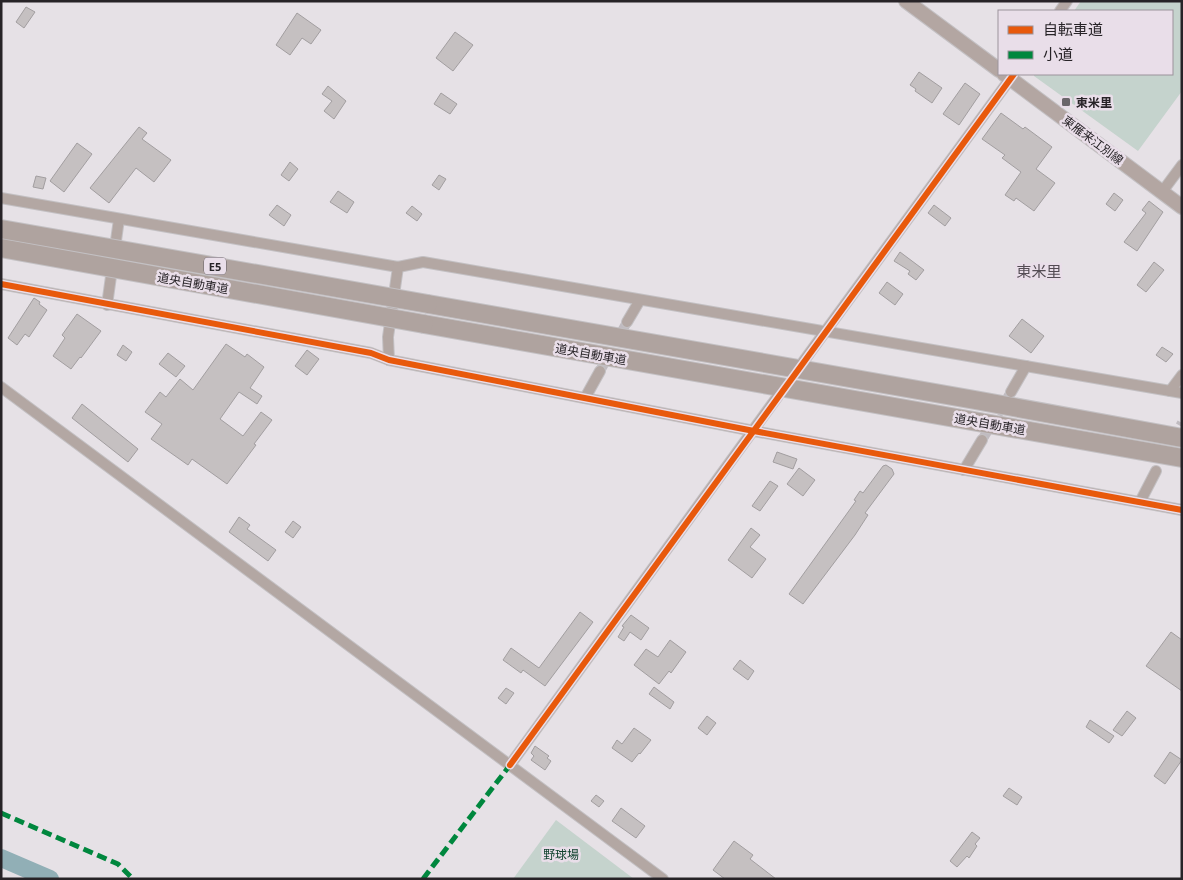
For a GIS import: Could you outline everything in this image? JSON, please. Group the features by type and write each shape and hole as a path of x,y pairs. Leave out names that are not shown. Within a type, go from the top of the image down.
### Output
{"highway":[{"name":"道央自動車道","path":"1,229 1182,438"},
{"name":"道央自動車道","path":"1,248 1182,458"}],"main road":[{"name":"東雁来江別線","path":"906,1 998,67"},
{"name":"東雁来江別線","path":"1008,75 1182,206"}],"street":[{"path":"803,362 1006,75"},
{"path":"1162,192 1182,165"},
{"path":"1,198 398,267 422,262 1182,394"},
{"path":"107,305 118,219"},
{"path":"390,360 388,338 398,267"},
{"path":"1,284 371,353 390,360 754,431 1182,510"},
{"path":"627,322 640,300"},
{"path":"1011,392 1026,366"},
{"path":"585,398 600,371"},
{"path":"1170,391 1182,375"},
{"path":"1,387 663,879"},
{"path":"510,765 778,396"},
{"path":"964,470 982,440"},
{"path":"1140,502 1156,471"}],"green space":[{"path":"1081,1 1182,1 1182,91 1138,151 1034,75 1173,75 1173,10 1075,10"},
{"name":"野球場","path":"556,820 634,879 513,879"}],"building":[{"path":"26,7 35,12 24,28 16,22"},
{"path":"297,13 321,30 311,44 302,38 290,55 276,45"},
{"path":"455,32 473,45 453,71 436,58"},
{"path":"919,72 942,88 932,103 910,85"},
{"path":"965,83 980,94 959,125 943,114"},
{"path":"328,86 346,101 334,119 324,111 332,101 322,94"},
{"path":"441,93 457,104 450,114 434,104"},
{"path":"1001,113 1023,129 1025,127 1052,147 1036,169 1055,183 1034,211 1016,198 1014,201 1005,195 1021,172 1002,158 1005,155 982,139"},
{"path":"139,127 147,133 142,139 171,160 154,182 136,168 109,203 90,188"},
{"path":"77,143 92,154 64,192 50,181"},
{"path":"290,162 298,169 289,181 281,175"},
{"path":"439,175 446,179 439,190 432,185"},
{"path":"36,176 46,178 43,189 33,187"},
{"path":"338,191 354,202 347,213 330,202"},
{"path":"1114,193 1123,200 1115,211 1106,204"},
{"path":"1149,201 1163,212 1137,251 1124,242 1146,213 1142,210"},
{"path":"277,205 291,215 284,226 269,215"},
{"path":"934,205 951,218 945,226 928,213"},
{"path":"412,206 422,214 417,221 406,213"},
{"path":"900,252 924,270 916,280 908,274 910,271 894,261"},
{"path":"1154,262 1164,270 1146,292 1137,285"},
{"path":"887,282 903,294 895,305 879,293"},
{"path":"34,298 47,310 29,337 25,334 17,345 8,338"},
{"path":"77,314 101,331 71,369 53,356 65,338 62,335"},
{"path":"1022,319 1044,336 1031,353 1009,336"},
{"path":"226,344 245,357 247,354 264,367 250,388 262,396 257,404 239,392 220,419 243,436 261,412 272,420 227,484 192,459 188,465 151,439 162,424 145,412 160,392 166,397 180,379 193,390"},
{"path":"123,345 132,352 126,361 117,355"},
{"path":"1162,347 1173,354 1166,362 1156,355"},
{"path":"307,350 319,359 307,375 295,366"},
{"path":"168,353 185,366 176,377 159,364"},
{"path":"82,404 138,449 128,462 72,418"},
{"path":"777,452 797,459 793,469 773,462"},
{"path":"886,465 892,469 894,474 865,513 868,515 855,535 803,604 789,594 856,501 854,500 860,491 863,493 883,466"},
{"path":"799,468 815,480 803,496 787,484"},
{"path":"770,481 778,486 760,511 752,506"},
{"path":"239,517 250,525 247,529 276,550 268,561 229,532"},
{"path":"293,521 301,527 293,538 285,532"},
{"path":"751,528 760,535 750,547 766,559 752,578 728,560"},
{"path":"580,612 593,622 545,686 523,670 521,673 503,660 511,648 539,668"},
{"path":"631,615 649,628 641,640 630,632 624,641 618,637 624,627 622,626"},
{"path":"1171,632 1182,640 1182,691 1146,666"},
{"path":"670,640 686,652 671,673 669,671 659,684 634,665 646,649 658,657"},
{"path":"740,660 754,671 748,680 733,669"},
{"path":"654,687 674,702 670,709 649,694"},
{"path":"506,688 514,693 506,704 498,698"},
{"path":"1127,711 1136,718 1122,736 1113,730"},
{"path":"707,716 716,723 707,735 698,728"},
{"path":"1090,720 1114,736 1109,743 1086,727"},
{"path":"634,728 651,740 632,762 612,748 617,740 622,744"},
{"path":"535,746 549,756 547,758 551,761 545,770 531,760 534,756 531,753"},
{"path":"1170,752 1182,760 1165,784 1154,776"},
{"path":"1009,788 1022,797 1017,805 1003,796"},
{"path":"596,795 604,801 599,807 591,801"},
{"path":"621,808 645,826 636,838 612,821"},
{"path":"972,832 980,838 975,844 977,846 969,858 967,856 957,867 950,861"},
{"path":"734,841 753,855 750,859 776,879 725,879 713,870"}],"waterway":[{"path":"1,858 50,879"}],"tunnel":[{"path":"600,371 627,322"},
{"path":"982,440 1011,392"},
{"path":"1173,439 1182,423"}],"marked path":[{"path":"423,879 510,765"},
{"path":"1,813 118,864 133,879"}],"cycle path":[{"path":"510,765 1013,75"},
{"path":"1,284 371,353 389,360 754,431 1182,510"}],"place":[{"name":"東米里","path":"1066,102"}],"district":[{"name":"東米里","path":"1039,271"}]}
